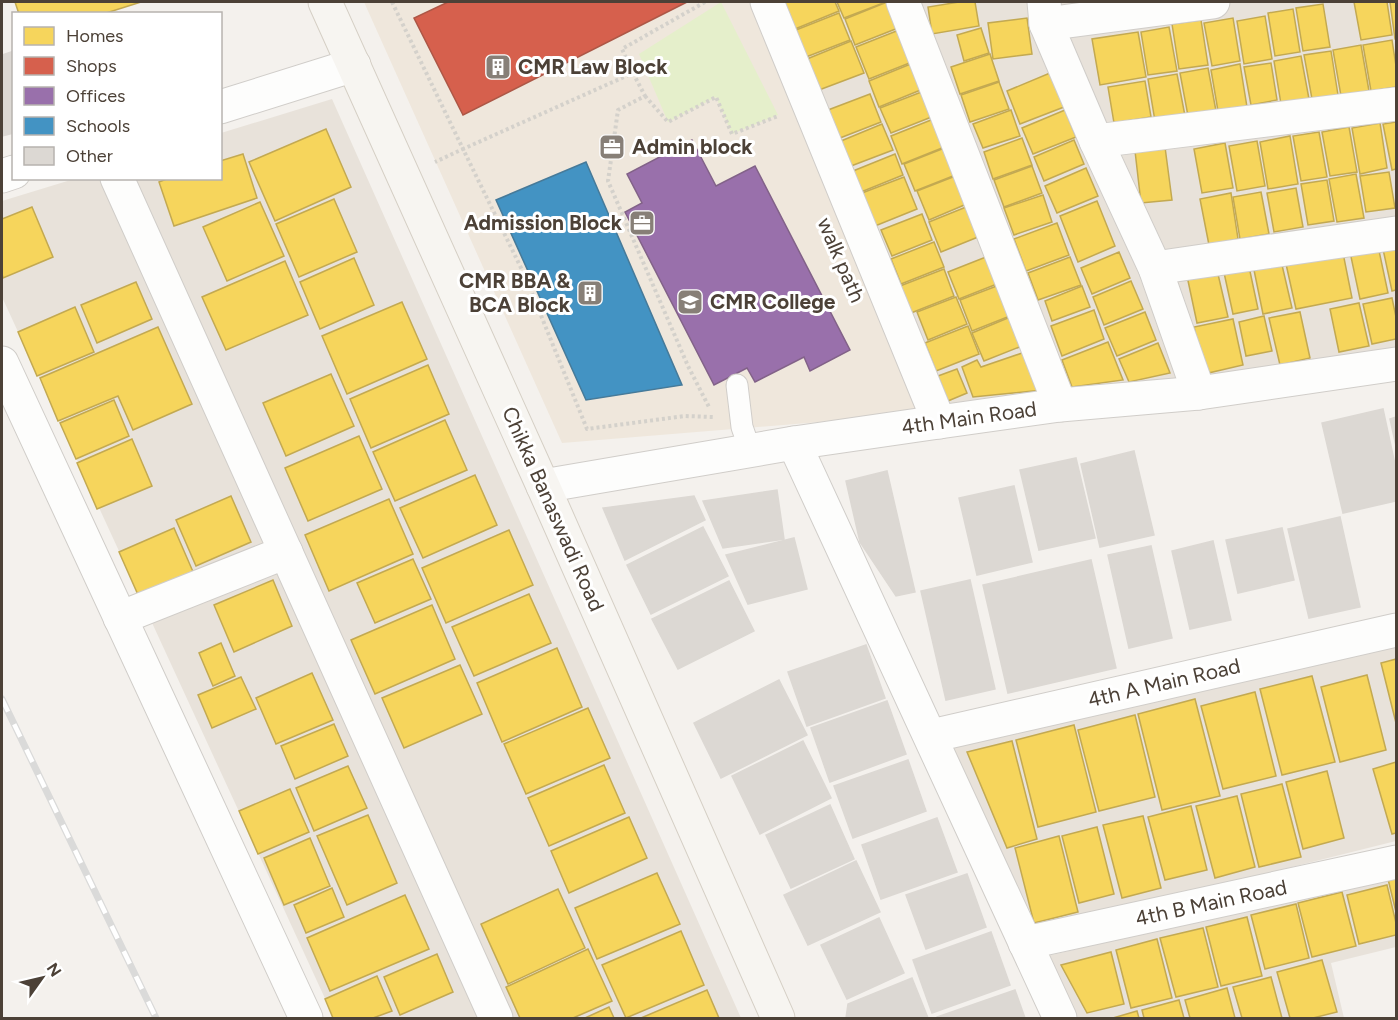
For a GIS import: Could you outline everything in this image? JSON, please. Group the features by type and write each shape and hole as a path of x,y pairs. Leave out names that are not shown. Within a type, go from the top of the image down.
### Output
{"main road":[{"name":"Chikka Banaswadi Road","path":"327,2 778,1018"}],"street":[{"path":"767,2 939,422"},
{"path":"903,2 1060,405"},
{"path":"1199,393 1155,268 1096,141 1045,13 1213,2"},
{"path":"222,106 354,65"},
{"path":"1096,141 1396,104"},
{"path":"118,180 496,1018"},
{"path":"1155,268 1396,233"},
{"path":"2,363 306,1018"},
{"name":"4th Main Road","path":"543,486 750,450 939,422 1060,405 1199,393 1396,364"},
{"path":"794,443 1060,1018"},
{"path":"120,618 286,552"},
{"name":"4th A Main Road","path":"931,736 1396,630"},
{"name":"4th B Main Road","path":"1025,944 1396,862"}],"lane":[{"path":"737,385 742,427 750,450"}],"path":[{"path":"392,2 525,276 587,429 685,416 741,415"},
{"path":"705,2 622,49 645,96 668,122 716,97 732,134 778,115 781,123"},
{"path":"463,149 633,73"},
{"path":"645,96 618,110 609,181 688,366 715,417"}],"shaded area":[{"name":"CMR College","path":"364,2 752,2 929,413 562,443"},
{"path":"752,2 1396,2 1396,350 929,413"},
{"path":"332,99 741,1018 334,1018 2,297 2,201 71,180 222,180 222,133"},
{"path":"1396,644 1396,841 1033,932 948,743"},
{"path":"1396,873 1396,947 1331,963 1344,1018 1078,1018 1048,956"}],"green space":[{"path":"721,2 778,115 732,134 716,97 668,122 639,54"}],"building: Homes":[{"path":"15,2 141,2 109,12 18,12"},
{"path":"784,2 835,2 839,11 795,29"},
{"path":"837,2 886,2 844,18"},
{"path":"887,2 898,28 855,45 845,19"},
{"path":"975,2 979,26 932,34 928,7"},
{"path":"1354,2 1387,2 1392,35 1361,40"},
{"path":"1390,2 1396,2 1396,39 1395,39"},
{"path":"1323,4 1330,47 1303,51 1296,8"},
{"path":"1293,9 1300,52 1275,56 1268,13"},
{"path":"839,13 850,40 806,57 796,30"},
{"path":"1265,16 1272,59 1244,64 1237,21"},
{"path":"1027,18 1032,54 993,59 988,23"},
{"path":"1233,18 1240,61 1212,66 1204,23"},
{"path":"1201,20 1208,65 1179,69 1172,24"},
{"path":"1169,27 1177,71 1148,75 1141,32"},
{"path":"981,28 989,53 964,61 957,35"},
{"path":"899,30 912,62 869,79 856,47"},
{"path":"1138,32 1146,77 1100,85 1092,39"},
{"path":"1392,40 1396,87 1371,91 1363,45"},
{"path":"851,41 864,73 819,90 807,59"},
{"path":"1361,45 1369,91 1341,96 1333,50"},
{"path":"1331,51 1338,95 1312,99 1304,55"},
{"path":"990,54 999,81 960,94 951,67"},
{"path":"1301,56 1309,99 1281,104 1274,61"},
{"path":"913,63 923,89 879,107 869,81"},
{"path":"1271,63 1277,100 1251,105 1244,67"},
{"path":"1240,64 1247,107 1218,111 1211,70"},
{"path":"1208,68 1216,111 1188,116 1180,73"},
{"path":"1050,73 1064,107 1020,124 1007,91"},
{"path":"1177,74 1185,116 1155,121 1148,79"},
{"path":"1145,81 1151,117 1114,123 1108,87"},
{"path":"999,82 1009,109 970,122 961,95"},
{"path":"924,91 934,116 891,133 880,108"},
{"path":"870,94 881,122 840,138 828,110"},
{"path":"1011,110 1020,136 983,148 973,124"},
{"path":"1065,110 1076,137 1033,154 1022,128"},
{"path":"936,118 947,146 902,164 891,136"},
{"path":"1396,122 1396,169 1392,170 1383,124"},
{"path":"1380,123 1387,168 1360,174 1352,128"},
{"path":"882,124 893,150 851,166 841,141"},
{"path":"1349,127 1357,172 1330,176 1322,132"},
{"path":"326,129 351,187 275,221 249,162"},
{"path":"1319,132 1327,177 1301,181 1293,136"},
{"path":"1290,136 1298,184 1268,189 1260,142"},
{"path":"1022,138 1032,165 993,179 984,152"},
{"path":"1074,140 1084,164 1044,181 1034,157"},
{"path":"1257,141 1265,186 1237,191 1229,146"},
{"path":"1225,143 1233,188 1202,193 1194,149"},
{"path":"947,147 958,174 915,191 904,164"},
{"path":"1165,147 1172,200 1141,203 1135,151"},
{"path":"243,154 257,198 174,226 159,182 164,180 222,180 222,160"},
{"path":"895,154 903,175 861,192 853,171"},
{"path":"1032,166 1042,193 1004,207 994,180"},
{"path":"1086,168 1098,196 1057,213 1045,186"},
{"path":"1389,172 1395,208 1366,212 1360,176"},
{"path":"1356,174 1364,218 1337,222 1329,179"},
{"path":"958,175 969,203 929,220 917,191"},
{"path":"904,177 917,209 875,226 862,193"},
{"path":"1327,180 1334,221 1308,225 1301,184"},
{"path":"1296,188 1303,227 1274,232 1267,193"},
{"path":"1261,192 1269,234 1240,239 1233,197"},
{"path":"1231,193 1238,239 1209,245 1200,199"},
{"path":"1043,195 1052,222 1014,235 1004,208"},
{"path":"334,199 357,252 299,277 276,224"},
{"path":"1097,201 1115,246 1078,262 1060,216"},
{"path":"260,202 284,256 227,281 203,227"},
{"path":"971,205 983,235 941,252 929,222"},
{"path":"32,207 53,257 3,278 2,219"},
{"path":"922,214 932,240 892,256 881,230"},
{"path":"1057,223 1069,255 1026,271 1014,239"},
{"path":"934,242 944,267 901,284 891,259"},
{"path":"1378,246 1388,293 1360,299 1350,252"},
{"path":"1396,246 1396,290 1392,291 1383,249"},
{"path":"1119,252 1130,278 1092,294 1081,268"},
{"path":"1343,253 1352,298 1296,309 1286,264"},
{"path":"991,255 1002,282 959,299 948,272"},
{"path":"1070,257 1081,285 1038,300 1028,273"},
{"path":"354,258 374,305 320,329 300,282"},
{"path":"285,261 308,315 226,350 202,297"},
{"path":"1248,262 1258,309 1233,314 1223,268"},
{"path":"1282,265 1292,308 1263,314 1254,270"},
{"path":"944,269 954,296 911,313 900,286"},
{"path":"1217,270 1228,317 1197,323 1187,276"},
{"path":"1131,281 1143,309 1104,325 1093,297"},
{"path":"136,282 152,319 97,343 81,305"},
{"path":"1002,284 1015,314 972,331 960,300"},
{"path":"1082,286 1090,307 1052,321 1045,301"},
{"path":"956,297 967,324 928,340 917,312"},
{"path":"1392,298 1396,317 1396,339 1372,344 1363,304"},
{"path":"402,302 427,359 347,394 322,336"},
{"path":"1359,303 1369,346 1339,352 1330,309"},
{"path":"75,307 94,352 37,376 18,332"},
{"path":"1094,310 1104,339 1062,356 1051,326"},
{"path":"1145,312 1156,340 1117,356 1105,328"},
{"path":"1300,312 1310,358 1280,365 1269,318"},
{"path":"1015,315 1027,344 984,361 972,333"},
{"path":"1264,316 1272,351 1246,356 1239,322"},
{"path":"1233,319 1243,365 1204,374 1194,327"},
{"path":"968,326 979,354 936,371 925,343"},
{"path":"158,327 192,404 133,430 118,396 58,421 40,378"},
{"path":"1108,342 1123,380 1072,387 1062,360"},
{"path":"1158,343 1170,373 1129,382 1119,359"},
{"path":"1028,351 1043,390 973,397 962,367 977,360 981,367"},
{"path":"428,365 449,414 371,448 350,399"},
{"path":"957,369 967,393 948,401 938,376"},
{"path":"331,374 354,426 286,456 263,403"},
{"path":"114,400 129,436 76,459 60,423"},
{"path":"445,420 467,470 395,501 373,452"},
{"path":"359,436 382,489 308,521 285,468"},
{"path":"132,439 152,486 97,509 77,463"},
{"path":"475,475 497,525 423,558 400,508"},
{"path":"231,496 251,542 196,566 176,520"},
{"path":"389,499 413,554 329,591 305,535"},
{"path":"174,528 194,574 139,597 119,552"},
{"path":"509,530 533,585 446,623 422,568"},
{"path":"413,559 431,599 375,623 357,583"},
{"path":"273,580 292,626 234,652 214,605"},
{"path":"529,594 551,643 474,676 452,627"},
{"path":"432,605 455,659 375,694 351,640"},
{"path":"221,643 235,676 213,686 199,653"},
{"path":"557,648 582,707 502,742 477,683"},
{"path":"1396,659 1396,723 1381,663"},
{"path":"460,665 482,714 404,748 382,698"},
{"path":"312,673 333,720 276,744 256,698"},
{"path":"1367,675 1386,750 1340,762 1321,687"},
{"path":"1312,676 1335,762 1282,775 1260,689"},
{"path":"241,677 256,709 212,728 198,695"},
{"path":"1255,692 1276,776 1223,789 1201,706"},
{"path":"1195,699 1220,796 1162,810 1138,714"},
{"path":"588,708 610,758 526,794 504,744"},
{"path":"1135,715 1155,797 1099,811 1078,730"},
{"path":"334,724 348,756 295,779 281,746"},
{"path":"1074,725 1096,812 1038,827 1016,740"},
{"path":"1012,741 1037,839 1007,848 967,752"},
{"path":"1396,762 1396,833 1392,834 1373,769"},
{"path":"604,765 625,813 549,846 528,798"},
{"path":"348,766 367,808 314,831 296,788"},
{"path":"1327,771 1344,838 1303,849 1286,782"},
{"path":"1282,784 1301,857 1259,867 1241,794"},
{"path":"290,789 309,832 258,854 239,811"},
{"path":"1237,796 1255,867 1215,878 1196,806"},
{"path":"1191,806 1207,870 1165,880 1148,817"},
{"path":"368,815 397,883 347,905 317,836"},
{"path":"1143,816 1161,888 1122,898 1103,825"},
{"path":"629,817 647,858 569,893 551,851"},
{"path":"1097,827 1114,894 1079,903 1062,836"},
{"path":"1059,836 1078,912 1034,923 1015,848"},
{"path":"310,838 330,886 284,905 264,858"},
{"path":"657,873 680,924 597,959 575,908"},
{"path":"1396,877 1396,912 1388,879"},
{"path":"1387,885 1396,923 1396,935 1359,944 1347,895"},
{"path":"332,888 344,917 306,933 294,905"},
{"path":"558,889 585,948 508,984 481,924"},
{"path":"1342,892 1356,946 1312,957 1298,903"},
{"path":"405,895 429,949 330,991 307,938"},
{"path":"1296,904 1309,958 1265,969 1251,915"},
{"path":"1247,917 1262,976 1221,986 1206,927"},
{"path":"1203,928 1218,987 1176,997 1160,938"},
{"path":"681,931 704,985 626,1018 602,965"},
{"path":"1157,939 1172,998 1131,1008 1116,950"},
{"path":"588,949 612,1001 573,1018 520,1018 506,987"},
{"path":"1111,952 1124,1004 1087,1013 1061,965"},
{"path":"437,954 453,992 400,1015 384,977"},
{"path":"1322,960 1337,1012 1313,1018 1290,1018 1277,972"},
{"path":"377,976 392,1011 373,1018 333,1018 325,999"},
{"path":"1271,977 1282,1018 1242,1018 1233,987"},
{"path":"1227,988 1235,1018 1190,1018 1185,1000"},
{"path":"707,990 719,1018 641,1018"},
{"path":"1179,1000 1184,1018 1144,1018 1142,1010"},
{"path":"609,1007 614,1018 585,1018"},
{"path":"1137,1011 1139,1018 1113,1018"}],"building: Shops":[{"name":"CMR Law Block","path":"448,2 687,2 463,115 414,18"}],"building: Offices":[{"path":"692,140 716,186 755,166 850,350 810,371 804,357 755,382 747,368 714,385 625,212 642,203 627,174"}],"building: Schools":[{"name":"CMR BBA & BCA Block","path":"586,162 682,385 586,400 496,200"}],"building: Other":[{"path":"12,52 12,134 2,136 2,55"},
{"path":"1383,409 1396,469 1396,501 1343,513 1322,423"},
{"path":"1396,417 1396,446 1390,419"},
{"path":"1134,451 1154,535 1100,547 1081,464"},
{"path":"1076,458 1095,538 1039,550 1020,470"},
{"path":"887,471 915,592 896,596 860,542 846,481"},
{"path":"1014,486 1032,562 977,575 959,498"},
{"path":"777,490 784,539 723,548 703,501"},
{"path":"694,496 705,520 625,560 603,508"},
{"path":"1340,517 1360,607 1309,618 1288,529"},
{"path":"703,527 728,576 651,614 627,565"},
{"path":"1282,528 1294,580 1238,593 1226,540"},
{"path":"794,538 807,589 748,604 726,555"},
{"path":"1213,541 1231,620 1190,629 1172,551"},
{"path":"1151,546 1172,638 1129,648 1108,555"},
{"path":"1091,560 1116,668 1008,693 983,585"},
{"path":"970,580 995,689 946,700 921,591"},
{"path":"729,581 754,631 678,669 652,619"},
{"path":"866,645 885,698 807,726 788,672"},
{"path":"779,680 807,735 721,778 694,723"},
{"path":"887,701 906,754 830,782 811,728"},
{"path":"803,741 831,798 760,834 732,776"},
{"path":"908,760 926,811 853,838 834,786"},
{"path":"830,805 854,859 791,888 766,835"},
{"path":"937,818 957,872 881,899 862,845"},
{"path":"856,861 880,912 808,945 784,895"},
{"path":"967,874 986,927 926,949 906,895"},
{"path":"879,918 904,973 847,999 821,945"},
{"path":"991,932 1010,985 932,1013 913,960"},
{"path":"912,978 928,1018 846,1018 848,1004"},
{"path":"1015,990 1025,1018 937,1018 937,1017"}],"railway":[{"path":"2,699 156,1018"}],"place":[{"name":"CMR Law Block","path":"498,67"},
{"name":"Admin block","path":"612,147"},
{"name":"Admission Block","path":"642,223"},
{"name":"CMR BBA & BCA Block","path":"590,293"},
{"name":"CMR College","path":"690,302"}]}
